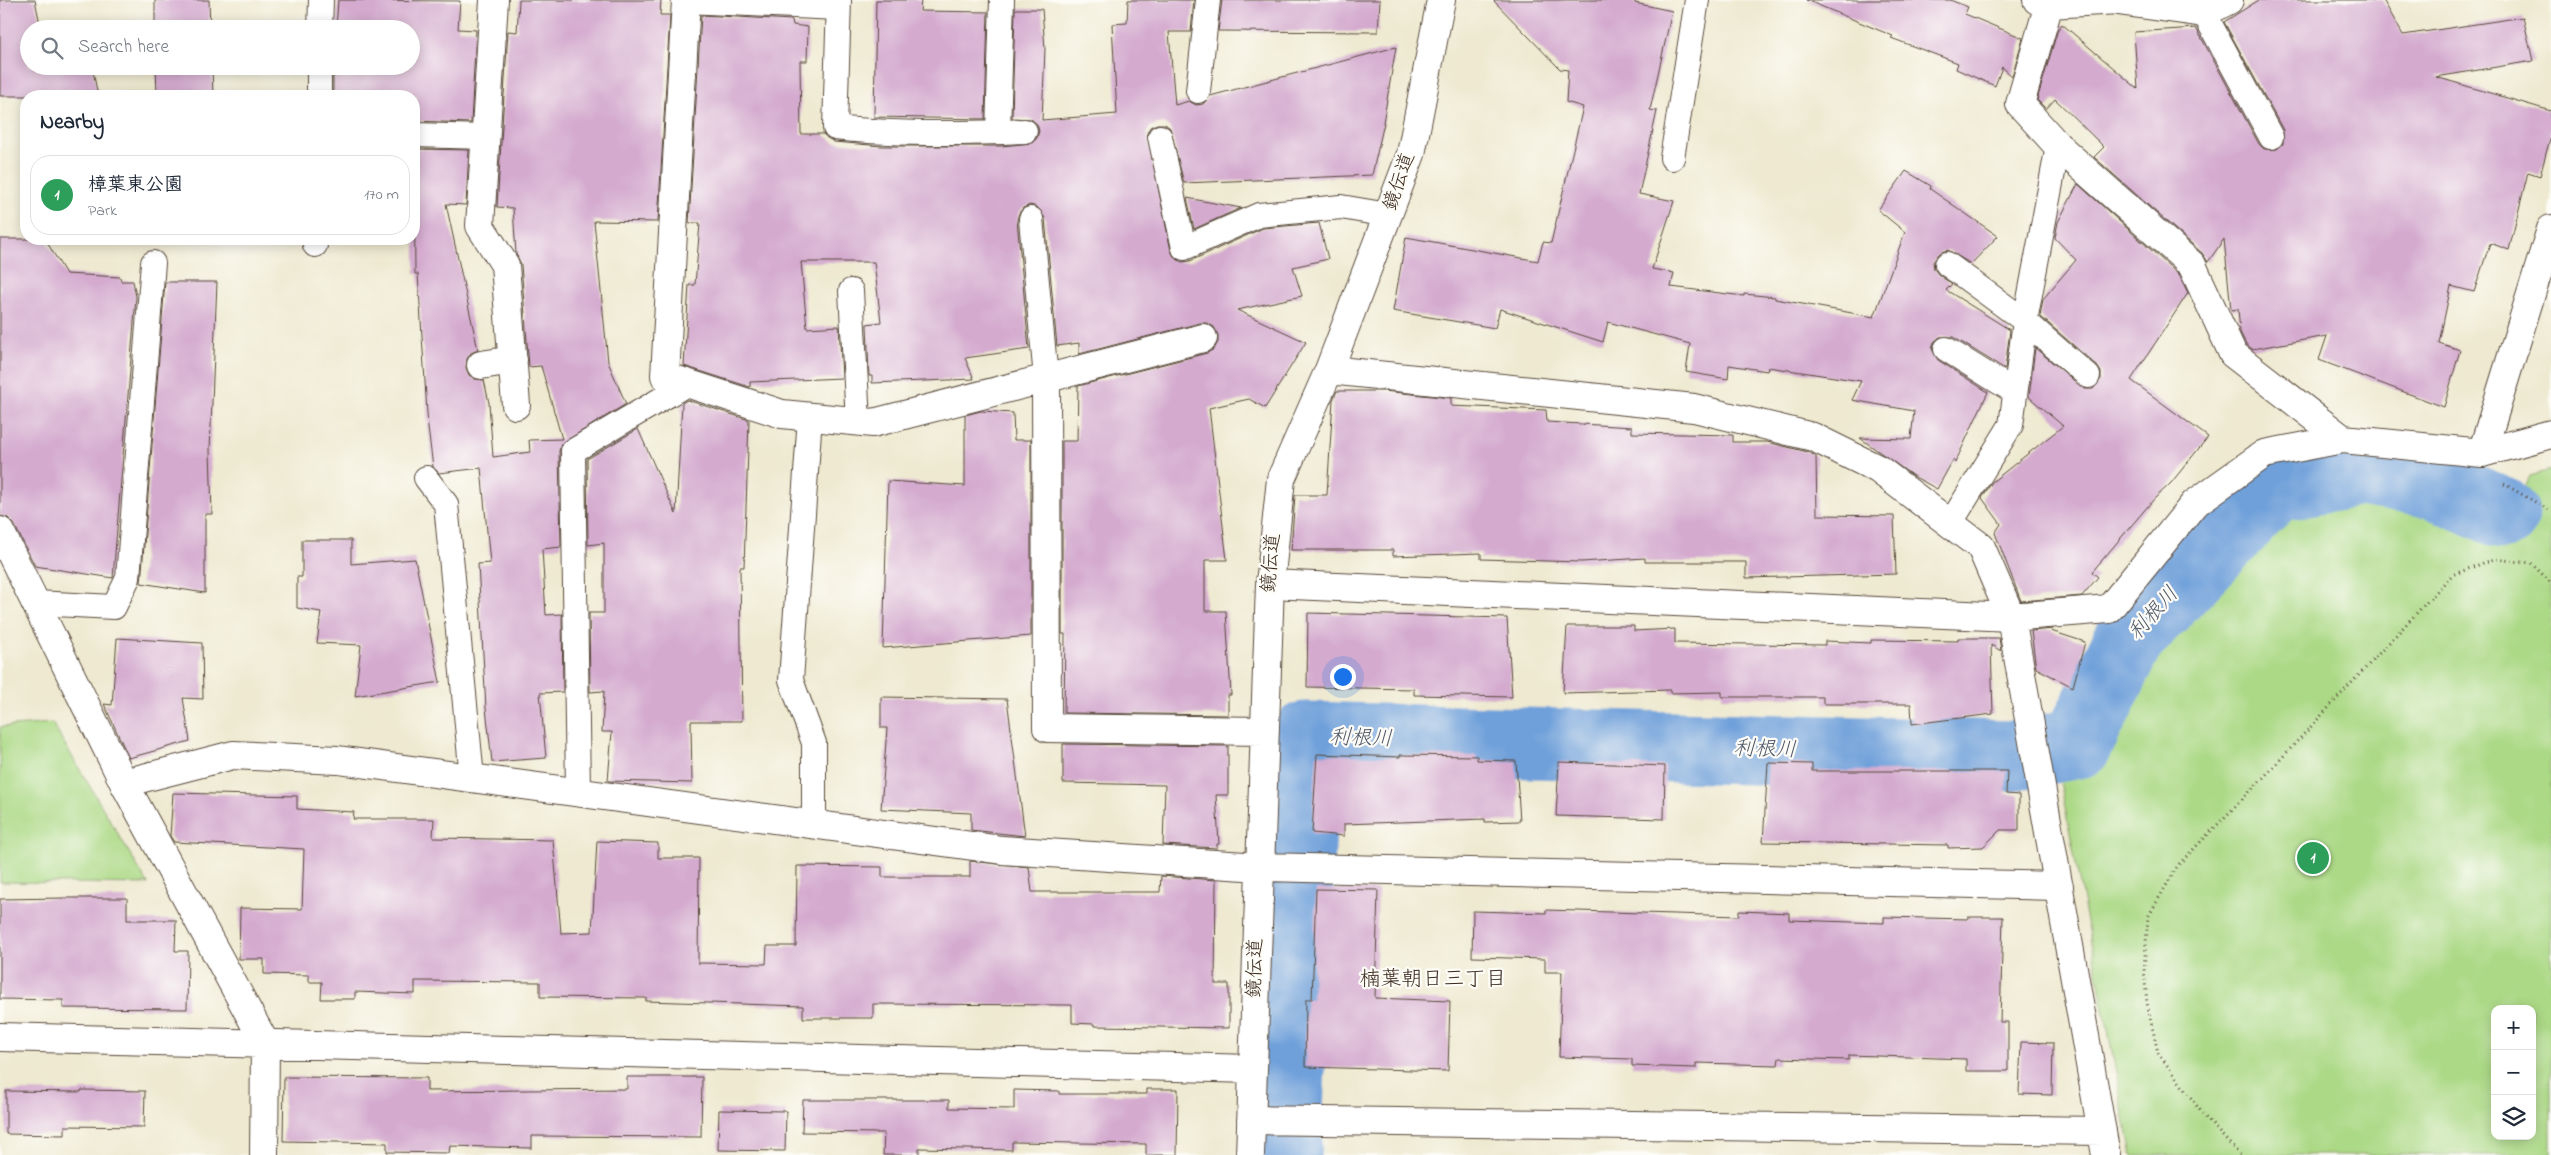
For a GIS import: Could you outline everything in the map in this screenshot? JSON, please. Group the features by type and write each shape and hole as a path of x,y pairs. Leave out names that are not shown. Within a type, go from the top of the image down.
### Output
{"street":[{"path":"494,0 480,226 505,265 516,404"},
{"path":"686,0 665,376 782,414 872,423 1203,338"},
{"name":"鏡伝道","path":"1250,1155 1270,584 1280,479 1329,370 1411,154 1441,0"},
{"path":"2228,0 2204,13 2118,1 2043,2 2020,104 2058,146 2192,265 2233,354 2343,439"},
{"path":"2482,453 2551,229"},
{"path":"481,365 513,360"},
{"path":"1251,1120 2104,1143 2011,617 1981,547 1878,469 1813,437 1694,408 1329,370"},
{"path":"1046,378 1047,728 1264,731"},
{"path":"1270,584 2011,617 2110,609 2194,504 2264,454 2343,439 2482,453 2551,434"},
{"path":"0,531 124,783 265,1043 264,1155"},
{"path":"124,783 234,755 338,760 1002,850 1260,867 2059,886"},
{"path":"0,1037 1253,1069"}],"lane":[{"path":"320,20 321,0"},
{"path":"686,0 838,4 835,128 883,133 941,135 1025,131"},
{"path":"998,132 1002,0"},
{"path":"1198,91 1208,0"},
{"path":"1672,158 1697,0"},
{"path":"2204,13 2271,137"},
{"path":"319,75 319,90"},
{"path":"420,135 485,137"},
{"path":"1160,137 1184,248 1259,215 1341,207 1388,215"},
{"path":"1950,524 2011,425 2025,320 2058,146"},
{"path":"1031,219 1046,378"},
{"path":"36,603 114,607 128,578 153,263"},
{"path":"1947,264 2025,320 2088,376"},
{"path":"851,291 858,422"},
{"path":"1946,349 2015,392"},
{"path":"578,792 573,451 688,384"},
{"path":"810,417 791,680 814,743 814,824"},
{"path":"426,478 446,504 472,778"}],"path":[{"path":"2240,1155 2205,1118 2158,1053 2147,1002 2144,969 2148,917 2178,865 2264,777 2452,575 2494,560 2531,563 2551,583"}],"green space":[{"path":"2551,470 2551,1155 2132,1155 2058,771 2098,754 2138,656 2278,506 2362,487 2424,494 2513,533 2521,495 2530,476"},
{"path":"52,723 148,884 0,882 0,727"}],"building":[{"path":"0,0 35,0 39,20 20,20 20,75 94,75 97,90 20,90 20,96 0,96"},
{"path":"155,0 209,0 210,20 155,20"},
{"path":"338,0 460,1 458,29 476,30 471,123 420,121 420,90 333,90 333,75 420,75 420,20 337,20"},
{"path":"519,0 661,0 660,15 670,15 658,222 594,221 608,362 626,404 561,444 559,451 561,547 542,549 546,615 562,614 563,692 540,693 546,758 492,762 486,708 478,564 490,563 481,468 439,473 433,467 428,428 418,274 415,274 415,245 420,245 420,149 469,150 466,205 446,204 478,350 471,353 467,359 466,368 469,375 475,379 484,380 489,403 493,457 530,452 529,440 562,439 541,366 529,367 521,264 516,254 513,208 497,207 508,31 517,32"},
{"path":"876,0 921,0 920,11 988,12 985,119 874,117"},
{"path":"1128,0 1194,0 1191,32 1169,32 1175,105 1189,101 1196,105 1203,104 1210,96 1396,47 1384,123 1372,175 1184,183 1170,128 1165,124 1157,124 1150,127 1147,133 1171,251 1175,258 1182,262 1190,261 1263,228 1319,223 1328,259 1293,267 1302,296 1237,310 1306,342 1265,408 1249,399 1209,408 1227,560 1205,560 1205,611 1226,611 1231,695 1228,695 1228,715 1064,713 1065,634 1062,634 1062,441 1077,441 1078,386 1207,353 1214,349 1218,342 1218,335 1214,327 1207,323 1200,323 1079,354 1079,343 1057,346 1045,218 1037,207 1030,205 1023,208 1017,220 1029,349 965,358 974,379 872,383 872,376 869,376 867,324 881,322 874,262 801,262 807,328 839,326 842,378 750,382 750,387 684,366 689,285 695,285 700,223 689,223 701,15 792,20 793,25 808,27 807,61 800,61 801,134 823,134 834,142 882,146 1002,146 1032,143 1037,138 1039,131 1037,124 1031,119 1012,118 1015,9 1042,9 1045,49 1042,120 1117,114 1112,24 1127,23"},
{"path":"1222,0 1380,0 1378,32 1218,31"},
{"path":"1493,0 1635,0 1635,3 1672,11 1650,110 1657,111 1639,194 1674,201 1652,269 1674,273 1671,287 1744,296 1744,294 1775,297 1775,299 1874,317 1905,232 1878,210 1906,171 1931,186 1930,189 1998,236 1971,264 1948,250 1941,252 1933,262 1934,269 1939,275 1952,284 1946,290 2010,330 2005,369 1953,337 1940,337 1934,342 1932,349 1938,360 1988,392 1955,463 1953,460 1937,489 1913,476 1860,438 1911,439 1914,411 1852,400 1861,381 1768,367 1767,371 1729,365 1728,379 1686,372 1690,344 1608,322 1603,342 1500,309 1495,328 1393,311 1406,237 1538,261 1543,242 1551,243 1583,107 1566,102 1568,70 1560,69"},
{"path":"1806,0 1950,0 1968,7 1965,14 2023,38 2012,76 2002,67 1995,86 1956,69 1958,63 1891,38 1893,36"},
{"path":"2259,0 2383,0 2403,35 2523,17 2533,61 2436,77 2551,111 2551,135 2540,176 2528,172 2509,250 2490,243 2474,292 2451,286 2439,343 2460,350 2444,407 2319,360 2327,336 2252,349 2246,344 2240,332 2238,309 2231,310 2224,239 2208,262 2202,253 2094,157 2104,147 2055,99 2046,109 2037,100 2058,29 2062,24 2138,89 2134,32 2196,28 2259,144 2264,149 2277,149 2283,144 2283,130 2224,22"},
{"path":"156,75 212,75 213,90 157,90"},
{"path":"2078,184 2179,275 2188,293 2131,380 2208,437 2171,483 2154,499 2092,572 2098,577 2082,596 2021,601 1995,533 2001,524 1982,498 1992,482 2063,426 2029,397 2035,348 2085,389 2093,389 2101,379 2101,372 2097,366 2040,316 2043,299 2076,260 2055,238 2058,222"},
{"path":"1187,198 1241,208 1194,229"},
{"path":"0,239 20,239 20,245 49,245 66,274 120,277 121,281 133,281 136,297 113,578 35,566 14,524 8,518 0,516"},
{"path":"165,282 217,282 210,450 212,514 205,514 205,593 141,583"},
{"path":"1337,391 1383,391 1451,398 1451,406 1546,410 1547,422 1632,427 1632,433 1733,435 1733,442 1767,442 1808,452 1816,456 1817,515 1894,516 1896,574 1746,578 1746,562 1645,562 1645,558 1581,562 1481,559 1481,553 1393,556 1393,550 1291,550 1295,495 1327,495 1333,400"},
{"path":"687,400 749,420 744,567 740,567 742,721 691,721 692,783 608,781 612,732 602,732 604,691 590,692 589,613 604,613 604,543 588,545 587,459 638,429 676,514 682,403"},
{"path":"981,411 1013,413 1014,440 1031,440 1031,636 883,648 888,481 965,486 965,415"},
{"path":"302,540 351,540 351,564 415,559 440,682 355,696 361,645 317,643 321,612 297,608 297,577 302,577"},
{"path":"1308,613 1507,618 1512,697 1414,695 1414,689 1307,687"},
{"path":"1567,626 1634,626 1634,631 1675,629 1675,643 1825,645 1825,641 1871,643 1871,640 1958,641 1958,638 1999,638 2001,651 1991,645 1993,714 1912,724 1911,704 1823,704 1823,697 1722,697 1722,692 1670,693 1670,690 1563,693"},
{"path":"2053,629 2051,631 2085,642 2073,687 2036,668 2031,631"},
{"path":"117,638 202,643 203,699 183,698 190,741 129,758 104,704 112,705"},
{"path":"881,697 1007,699 1025,836 971,830 971,813 881,809 887,728 881,728"},
{"path":"1063,744 1228,746 1228,795 1216,795 1219,844 1217,844 1217,848 1163,845 1165,785 1063,783"},
{"path":"1317,754 1400,757 1400,755 1477,756 1477,760 1516,761 1520,821 1485,822 1485,819 1344,824 1344,836 1312,833"},
{"path":"1559,762 1665,766 1664,819 1556,816"},
{"path":"1768,763 1812,764 1812,771 2007,771 2006,794 2019,795 2019,830 2000,830 1983,847 1948,848 1948,845 1763,842"},
{"path":"173,793 297,796 297,809 354,812 353,819 434,819 433,838 553,840 561,933 592,932 597,841 658,843 658,858 699,858 698,963 766,964 767,946 796,946 797,866 882,867 882,877 970,877 970,861 1029,867 1032,892 1160,892 1161,876 1216,880 1215,984 1229,984 1229,1028 1094,1026 1094,1024 1072,1023 1072,1005 873,1004 873,1018 803,1018 803,1006 646,1001 646,998 540,997 540,982 415,981 415,994 355,992 355,999 321,999 322,982 309,982 309,975 264,974 264,959 239,959 240,908 302,909 304,849 174,842 170,836"},
{"path":"1316,889 1378,890 1375,998 1450,1001 1448,1071 1305,1067 1306,999 1312,999"},
{"path":"127,898 127,920 176,920 175,951 188,951 187,1009 63,1008 63,1000 0,999 0,899"},
{"path":"1546,910 1739,916 1739,911 1789,913 1789,920 1884,923 1884,917 1968,919 1968,917 2003,917 2000,1022 2008,1022 2008,1071 1966,1071 1966,1059 1849,1055 1849,1060 1779,1058 1778,1065 1696,1063 1696,1068 1632,1066 1632,1059 1559,1057 1562,972 1545,972 1545,959 1472,957 1473,911 1546,913"},
{"path":"2021,1042 2053,1043 2052,1095 2019,1094"},
{"path":"284,1077 427,1078 427,1091 627,1089 627,1077 702,1077 701,1137 532,1136 532,1148 450,1146 449,1153 387,1152 387,1143 283,1141"},
{"path":"1147,1089 1178,1089 1177,1155 1146,1155 1146,1144 1012,1142 1012,1150 919,1148 919,1155 883,1155 884,1133 802,1132 803,1100 949,1100 949,1108 1014,1109 1014,1090 1059,1091 1059,1094 1147,1094"},
{"path":"81,1090 145,1091 144,1127 65,1126 65,1135 6,1134 6,1091 81,1092"},
{"path":"719,1110 786,1111 785,1151 718,1150"}],"waterway":[{"name":"利根川","path":"1286,1155 1305,737 2012,756 2078,743 2131,636 2274,487 2360,471 2434,483 2504,514"}],"place":[{"name":"樟葉東公園","path":"2313,858"}],"district":[{"name":"楠葉朝日三丁目","path":"1433,980"}]}
